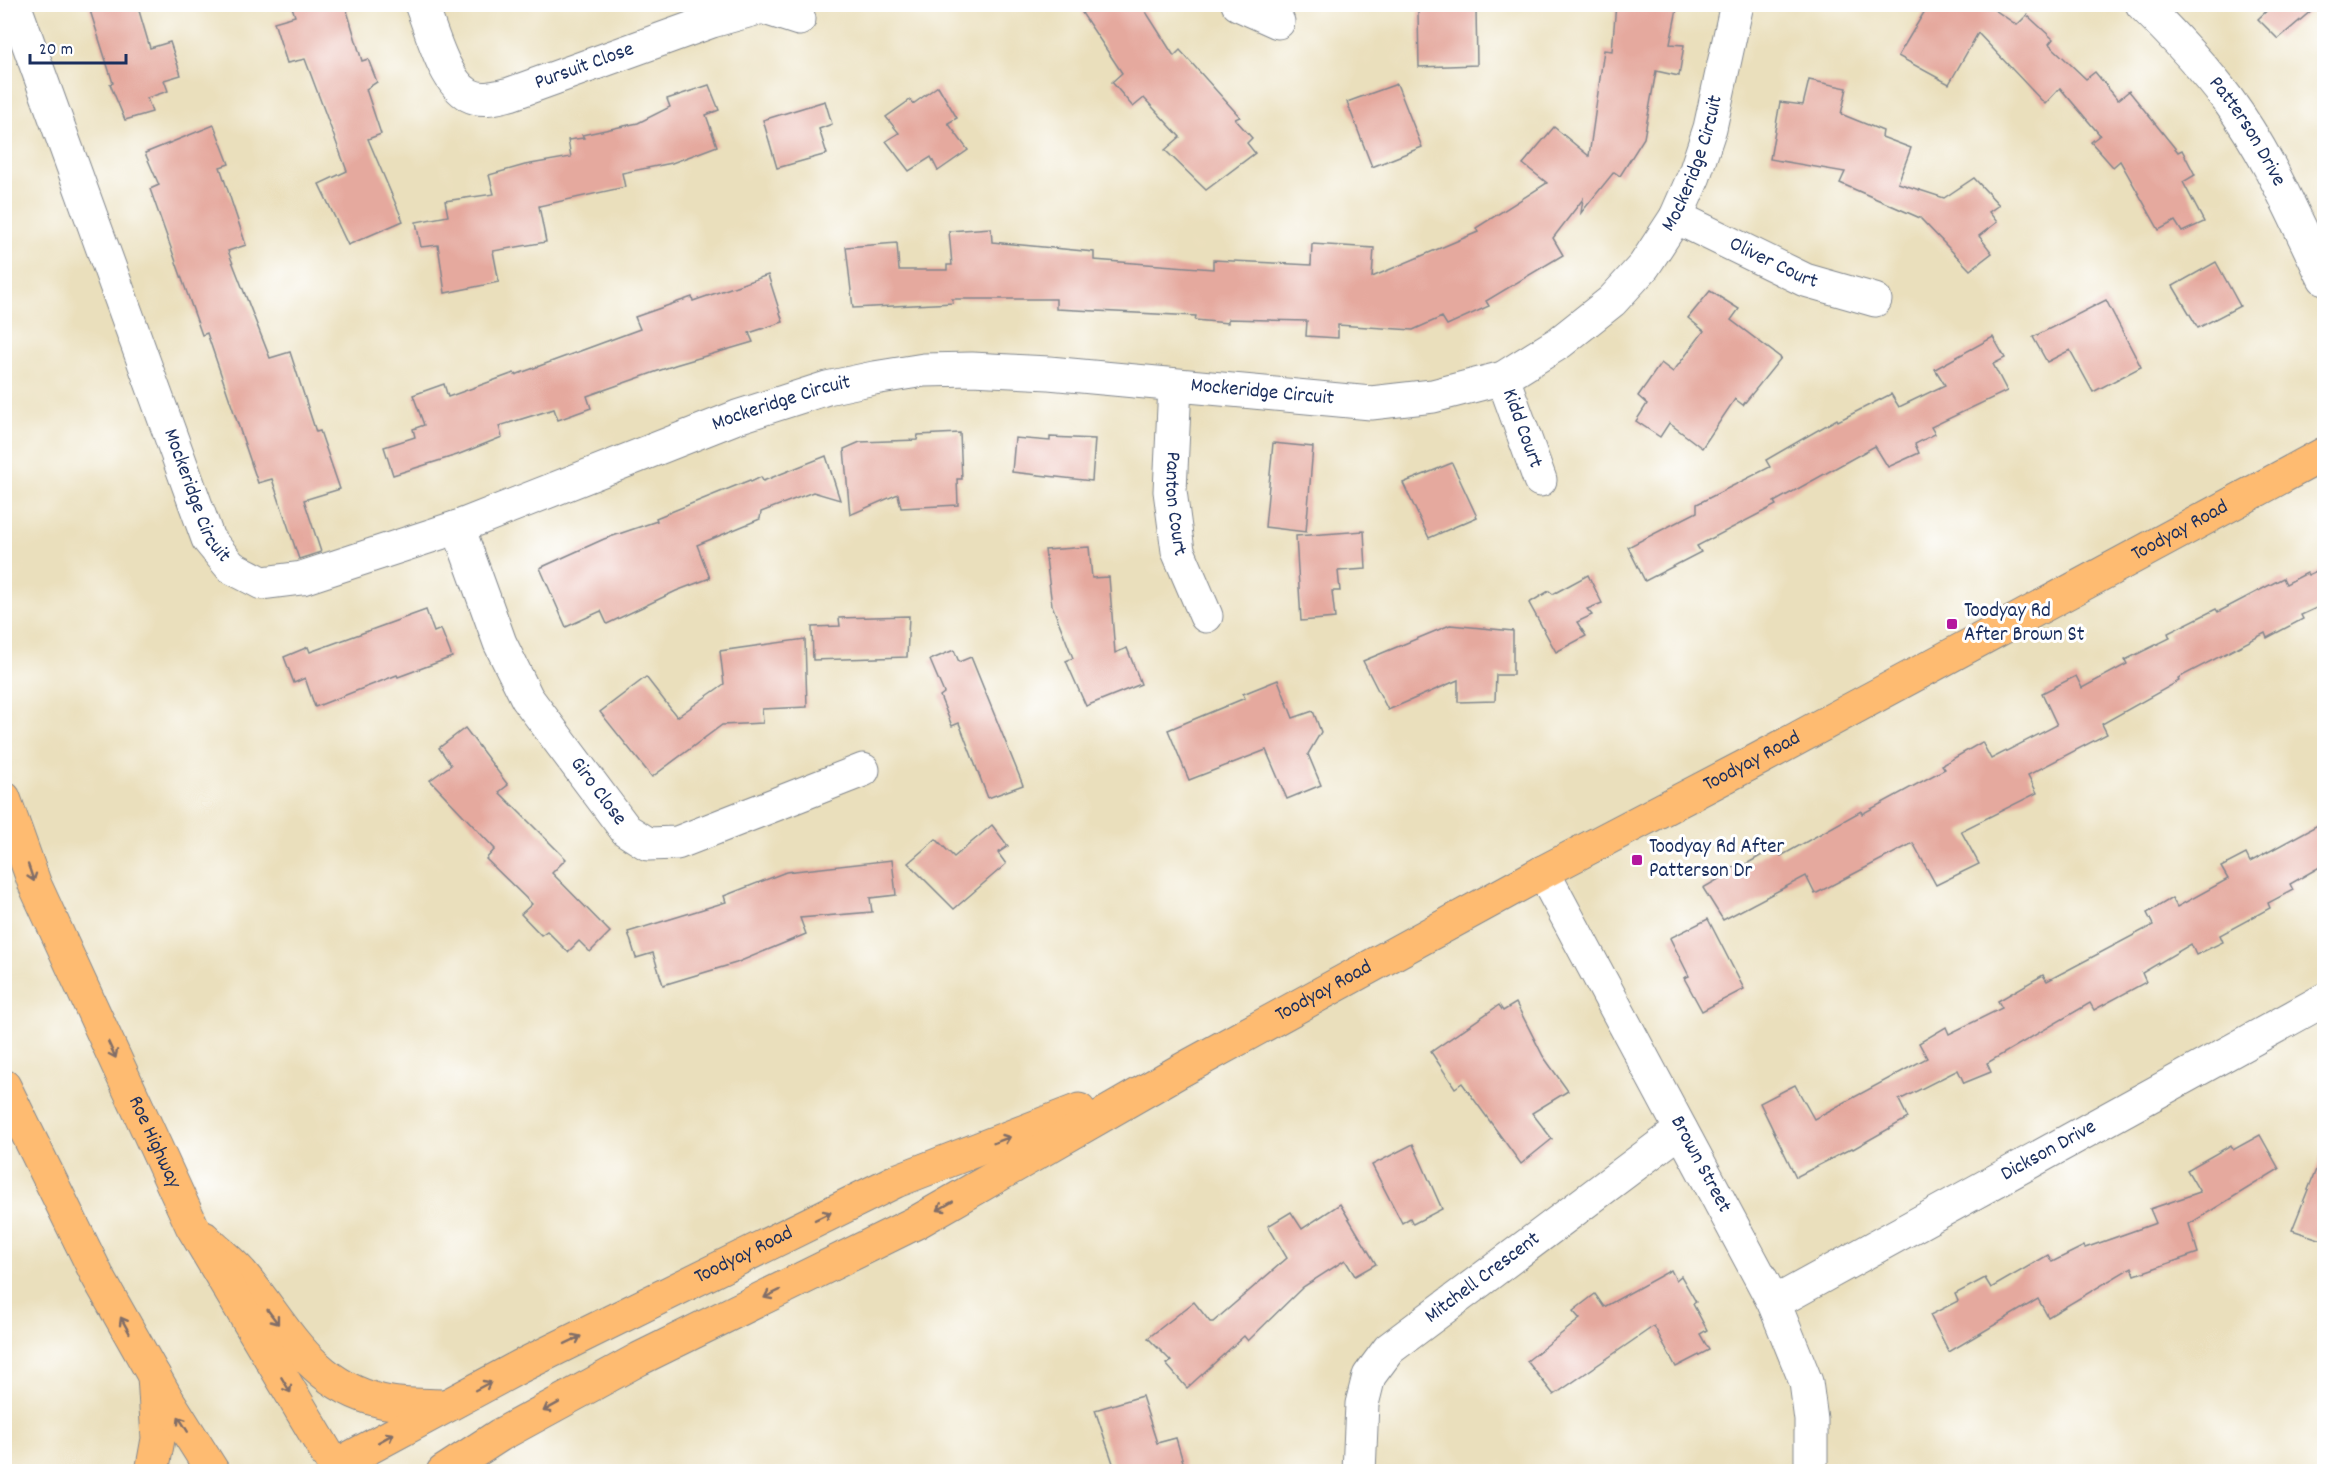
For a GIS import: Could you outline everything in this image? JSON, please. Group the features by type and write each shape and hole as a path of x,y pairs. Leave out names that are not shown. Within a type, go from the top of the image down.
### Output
{"main road":[{"name":"Toodyay Road","path":"443,1472 500,1435 639,1359 917,1222 1178,1072 1544,872 2325,454"},
{"name":"Roe Highway","path":"4,798 35,885 192,1226 332,1470"},
{"name":"Toodyay Road","path":"332,1470 521,1365 896,1181 1178,1072"},
{"path":"4,1086 97,1275 154,1376 213,1472"},
{"path":"192,1226 241,1273 295,1347 325,1375 354,1392 381,1401 445,1406"},
{"path":"152,1472 158,1439 154,1376"},
{"path":"485,1472 500,1435"}],"street":[{"name":"Mockeridge Circuit","path":"14,4 208,539 231,567 262,583 302,578 458,527 737,417 827,388 874,378 924,370 972,369 1049,373 1371,403 1433,396 1503,378 1559,343 1612,301 1644,266 1676,217 1694,176 1710,128 1737,4"},
{"name":"Pursuit Close","path":"421,4 442,60 455,82 469,95 489,99 510,94 712,21 762,7 799,19"},
{"path":"1238,4 1278,22"},
{"name":"Patterson Drive","path":"2142,4 2187,48 2229,102 2265,160 2325,278"},
{"name":"Oliver Court","path":"1676,217 1805,280 1875,300"},
{"name":"Kidd Court","path":"1503,378 1540,480"},
{"name":"Panton Court","path":"1175,386 1170,491 1178,551 1206,616"},
{"name":"Giro Close","path":"458,527 500,643 527,698 626,830 648,844 677,843 863,770"},
{"name":"Brown Street","path":"1544,872 1774,1303 1806,1382 1811,1420 1811,1472"},
{"name":"Dickson Drive","path":"1774,1303 2322,1006"},
{"name":"Mitchell Crescent","path":"1359,1472 1362,1404 1370,1376 1389,1349 1681,1130"}],"building":[{"path":"88,4 137,4 150,48 170,42 181,75 164,80 168,91 147,98 152,112 125,120 110,84 113,83"},
{"path":"291,4 345,4 362,61 368,59 377,82 366,89 381,134 368,139 403,221 348,245 319,184 347,171 305,59 287,63 274,22 295,16"},
{"path":"1095,4 1141,4 1174,56 1180,50 1240,117 1235,119 1252,138 1247,143 1255,153 1206,190 1165,150 1180,137 1144,98 1133,107 1112,82 1122,73 1082,13"},
{"path":"1616,4 1678,4 1670,44 1684,45 1679,76 1656,71 1644,138 1620,176 1614,172 1581,213 1583,199 1553,238 1563,255 1486,301 1489,306 1447,325 1442,317 1413,330 1338,325 1338,338 1306,336 1307,321 1228,319 1228,323 1195,320 1196,316 1056,309 1056,299 952,299 953,303 853,308 846,247 897,243 899,270 947,270 947,265 952,265 949,231 991,228 992,242 1094,252 1094,260 1213,269 1213,260 1311,265 1312,244 1374,248 1372,277 1478,232 1476,228 1547,183 1523,164 1554,127 1589,156 1604,50 1612,51"},
{"path":"1929,4 1994,4 1992,8 2017,25 2027,15 2053,39 2049,44 2086,79 2095,72 2118,100 2129,91 2178,152 2182,150 2195,175 2183,182 2204,222 2182,232 2175,221 2159,230 2120,161 2113,167 2091,142 2100,135 2060,88 2045,104 1978,33 1949,84 1898,56"},
{"path":"2274,4 2319,4 2278,39 2258,19"},
{"path":"1476,9 1477,65 1419,67 1418,11"},
{"path":"1809,80 1847,88 1841,114 1883,131 1882,137 1911,148 1898,183 1944,198 1974,178 1999,205 1989,212 1997,222 1979,236 1992,253 1970,270 1920,218 1840,183 1845,172 1770,159 1780,102 1803,105"},
{"path":"1397,84 1422,147 1372,167 1347,102"},
{"path":"709,85 719,110 706,115 717,146 672,163 622,173 625,187 539,206 546,242 493,251 499,282 445,293 438,245 421,247 416,222 448,216 445,201 494,194 489,175 525,165 571,157 568,140 584,138 582,135 638,123 670,107 667,99"},
{"path":"938,86 957,118 948,123 968,150 938,171 931,157 909,171 886,141 899,133 886,117 910,100 913,104"},
{"path":"825,101 832,124 819,129 827,154 777,168 763,120"},
{"path":"214,125 229,164 220,167 246,245 228,251 270,358 290,352 316,432 320,431 340,489 304,500 321,552 299,559 272,479 258,483 207,333 202,335 150,189 159,185 145,153"},
{"path":"2216,262 2240,306 2198,328 2173,286"},
{"path":"768,275 783,322 749,333 753,342 675,365 587,396 591,408 558,420 554,409 499,426 502,437 457,455 393,475 384,447 415,437 413,429 424,425 413,395 444,384 448,397 514,373 515,375 640,329 635,317 692,297 693,301"},
{"path":"1710,291 1739,309 1731,320 1781,358 1743,405 1735,399 1702,448 1669,423 1660,437 1636,421 1647,404 1638,396 1661,363 1673,372 1704,331 1688,318"},
{"path":"2106,300 2141,367 2093,392 2070,350 2047,362 2033,337"},
{"path":"1993,337 2005,358 1993,364 2007,391 1931,427 1935,434 1915,444 1919,453 1888,467 1875,446 1774,502 1776,505 1697,546 1701,552 1645,581 1628,547 1697,512 1697,504 1770,467 1766,460 1837,419 1838,421 1891,394 1899,407 1945,385 1935,369"},
{"path":"960,433 962,479 957,479 958,505 901,508 898,494 850,515 844,449 860,442 917,440 918,435"},
{"path":"1050,437 1095,439 1092,481 1012,472 1015,438 1050,441"},
{"path":"1273,443 1313,447 1306,532 1265,527"},
{"path":"826,456 840,500 813,492 761,512 760,519 697,545 710,578 676,591 607,624 601,611 566,627 540,568 604,539 657,521 656,518 750,480 751,482 761,477 763,481"},
{"path":"1452,463 1477,517 1429,538 1403,483"},
{"path":"1364,531 1366,569 1338,571 1340,591 1332,591 1335,618 1301,621 1296,536"},
{"path":"1089,547 1092,578 1109,577 1115,653 1127,648 1141,684 1086,706 1066,661 1073,658 1052,605 1045,550"},
{"path":"2325,567 2325,604 2301,615 2303,619 2267,638 2265,633 2178,678 2179,681 2102,724 2107,734 2028,775 2037,793 1961,831 1979,864 1936,885 1913,843 1815,894 1806,876 1723,920 1703,888 1719,879 1717,875 1739,865 1741,867 1776,847 1781,856 1861,811 1862,814 1945,769 1942,765 1982,742 1991,759 2057,725 2042,693 2076,676 2082,688 2127,664 2125,660 2170,638 2168,633 2216,609 2218,612 2283,578 2286,584"},
{"path":"1588,575 1602,603 1587,609 1592,615 1577,622 1586,636 1556,652 1529,603 1549,591 1553,594"},
{"path":"426,610 434,632 441,629 452,657 398,677 397,675 315,707 305,678 294,683 284,657 308,647 310,652"},
{"path":"909,616 907,657 813,660 812,627 840,626 839,618"},
{"path":"1450,625 1513,631 1513,675 1496,675 1495,701 1458,702 1458,680 1388,710 1363,661"},
{"path":"805,639 807,707 762,709 763,723 722,725 652,777 600,712 646,677 677,717 724,684 720,651"},
{"path":"954,650 959,662 971,657 1023,785 988,798 959,723 952,726 940,696 944,693 930,660"},
{"path":"1278,680 1293,718 1313,711 1321,732 1308,754 1321,785 1287,799 1266,750 1189,780 1168,730 1245,698 1243,694"},
{"path":"465,728 508,785 499,792 566,859 552,873 610,932 590,952 579,941 568,952 547,931 541,935 521,914 532,904 486,859 495,849 430,780 451,765 439,748"},
{"path":"2325,821 2325,864 2290,884 2293,890 2268,903 2270,908 2220,935 2223,942 2196,955 2191,944 2142,973 2146,982 2094,1010 2090,1003 1987,1063 1991,1072 1964,1083 1958,1070 1899,1100 1908,1118 1796,1177 1760,1103 1795,1085 1814,1119 1927,1058 1919,1043 1946,1027 1949,1034 2002,1008 1998,1001 2043,975 2047,981 2153,925 2147,913 2172,898 2177,907 2228,879 2221,867 2246,854 2250,862"},
{"path":"992,825 1008,846 998,853 1006,864 954,909 908,863 936,839 954,857"},
{"path":"892,860 896,895 870,898 872,912 800,918 806,934 736,963 663,985 653,953 636,958 628,932 726,902 724,896 786,872"},
{"path":"1708,919 1744,989 1702,1011 1684,978 1689,976 1670,938"},
{"path":"1516,1003 1543,1056 1568,1091 1532,1113 1552,1139 1521,1164 1462,1083 1455,1088 1431,1052 1499,1005 1503,1011"},
{"path":"2260,1135 2279,1169 2189,1224 2198,1253 2135,1275 2132,1267 2048,1317 2038,1299 1949,1352 1930,1315 1958,1301 1955,1294 1985,1278 1991,1288 2048,1255 2052,1262 2084,1246 2085,1248 2156,1223 2150,1209 2200,1192 2187,1170 2231,1145 2233,1150"},
{"path":"1413,1144 1442,1209 1413,1224 1410,1218 1402,1223 1372,1165"},
{"path":"2323,1152 2325,1153 2325,1241 2292,1230"},
{"path":"1340,1204 1376,1264 1355,1276 1345,1260 1303,1287 1248,1341 1244,1336 1187,1388 1166,1364 1171,1361 1148,1338 1194,1302 1210,1322 1213,1322 1287,1258 1268,1226 1291,1212 1302,1229"},
{"path":"1671,1270 1676,1280 1681,1276 1696,1302 1693,1304 1707,1330 1700,1334 1709,1350 1676,1367 1654,1326 1554,1395 1527,1361 1580,1319 1573,1311 1595,1294 1604,1307"},
{"path":"1142,1396 1157,1443 1176,1438 1186,1472 1116,1472 1095,1410"}],"place":[{"name":"Toodyay Rd After Brown St","path":"1952,624"},
{"name":"Toodyay Rd After Patterson Dr","path":"1637,860"}]}
